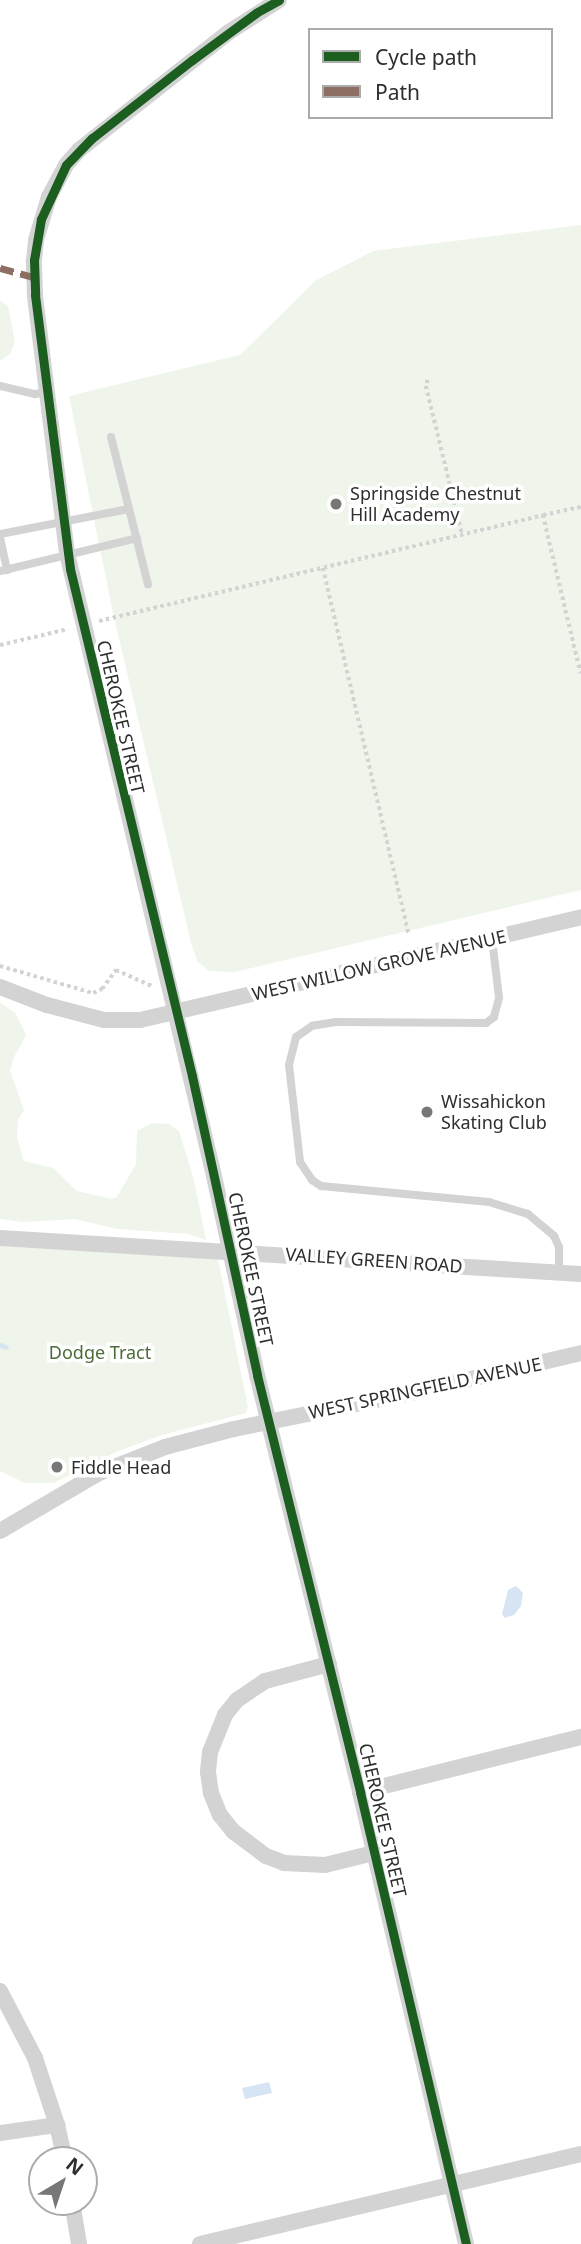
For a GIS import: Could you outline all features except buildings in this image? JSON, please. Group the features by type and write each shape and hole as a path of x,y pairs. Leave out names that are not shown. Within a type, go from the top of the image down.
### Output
{"street":[{"name":"CHEROKEE STREET","path":"279,0 256,13 192,60 92,138 66,165 41,219 34,260 35,295 67,553 214,1176 257,1375 330,1664 466,2244"},
{"name":"WEST WILLOW GROVE AVENUE","path":"0,986 47,1005 104,1020 123,1021 176,1013 581,917"},
{"name":"VALLEY GREEN ROAD","path":"0,1238 581,1274"},
{"name":"WEST SPRINGFIELD AVENUE","path":"0,1531 69,1489 132,1460 198,1438 581,1353"},
{"path":"330,1664 265,1681 237,1700 225,1715 211,1752 208,1772 211,1793 220,1815 234,1832 266,1856 284,1863 325,1865 374,1853"},
{"path":"360,1793 581,1737"},
{"path":"0,1991 34,2058 62,2146"},
{"path":"0,2133 57,2125"},
{"path":"200,2244 581,2154"},
{"path":"74,2216 79,2244"}],"lane":[{"path":"0,386 35,394 48,392"},
{"path":"111,437 149,584"},
{"path":"129,509 0,535 4,571 67,553 136,538"},
{"path":"492,939 499,998 494,1017 486,1023 336,1022 313,1026 296,1037 289,1065 300,1162 312,1180 321,1186 489,1202 528,1214 554,1236 559,1247 559,1272"}],"path":[{"path":"428,380 426,386 462,535"},
{"path":"94,623 581,506"},
{"path":"543,515 581,674"},
{"path":"323,568 409,935"},
{"path":"0,645 74,628"},
{"path":"0,966 93,993 102,989 116,970 153,986"}],"green space":[{"name":"Springside Chestnut Hill Academy","path":"581,225 581,890 235,972 209,971 198,962 192,947 113,613 69,396 240,355 315,281 373,251"},
{"path":"0,300 8,306 15,342 10,354 0,361"},
{"path":"0,1002 16,1014 26,1035 13,1059 10,1071 24,1110 18,1120 17,1137 24,1161 53,1168 77,1191 112,1199 117,1197 136,1164 137,1131 152,1123 169,1124 179,1131 194,1180 206,1240 188,1234 117,1229 75,1219 23,1222 0,1219"},
{"name":"Dodge Tract","path":"0,1246 218,1259 248,1407 246,1413 162,1435 116,1452 54,1483 25,1483 0,1471"}],"water":[{"path":"516,1586 523,1593 521,1606 514,1615 505,1618 502,1614 508,1590"},
{"path":"269,2082 272,2093 245,2099 242,2088"}],"waterway":[{"path":"0,1345 6,1347"}],"marked path":[{"path":"0,268 34,277"}],"cycle path":[{"path":"279,0 256,13 192,60 92,138 66,165 41,219 34,260 35,295 70,569 192,1076 257,1375 360,1792 466,2244"}],"place":[{"name":"Springside Chestnut Hill Academy","path":"336,504"},
{"name":"Wissahickon Skating Club","path":"427,1112"},
{"name":"Fiddle Head","path":"57,1467"}]}
